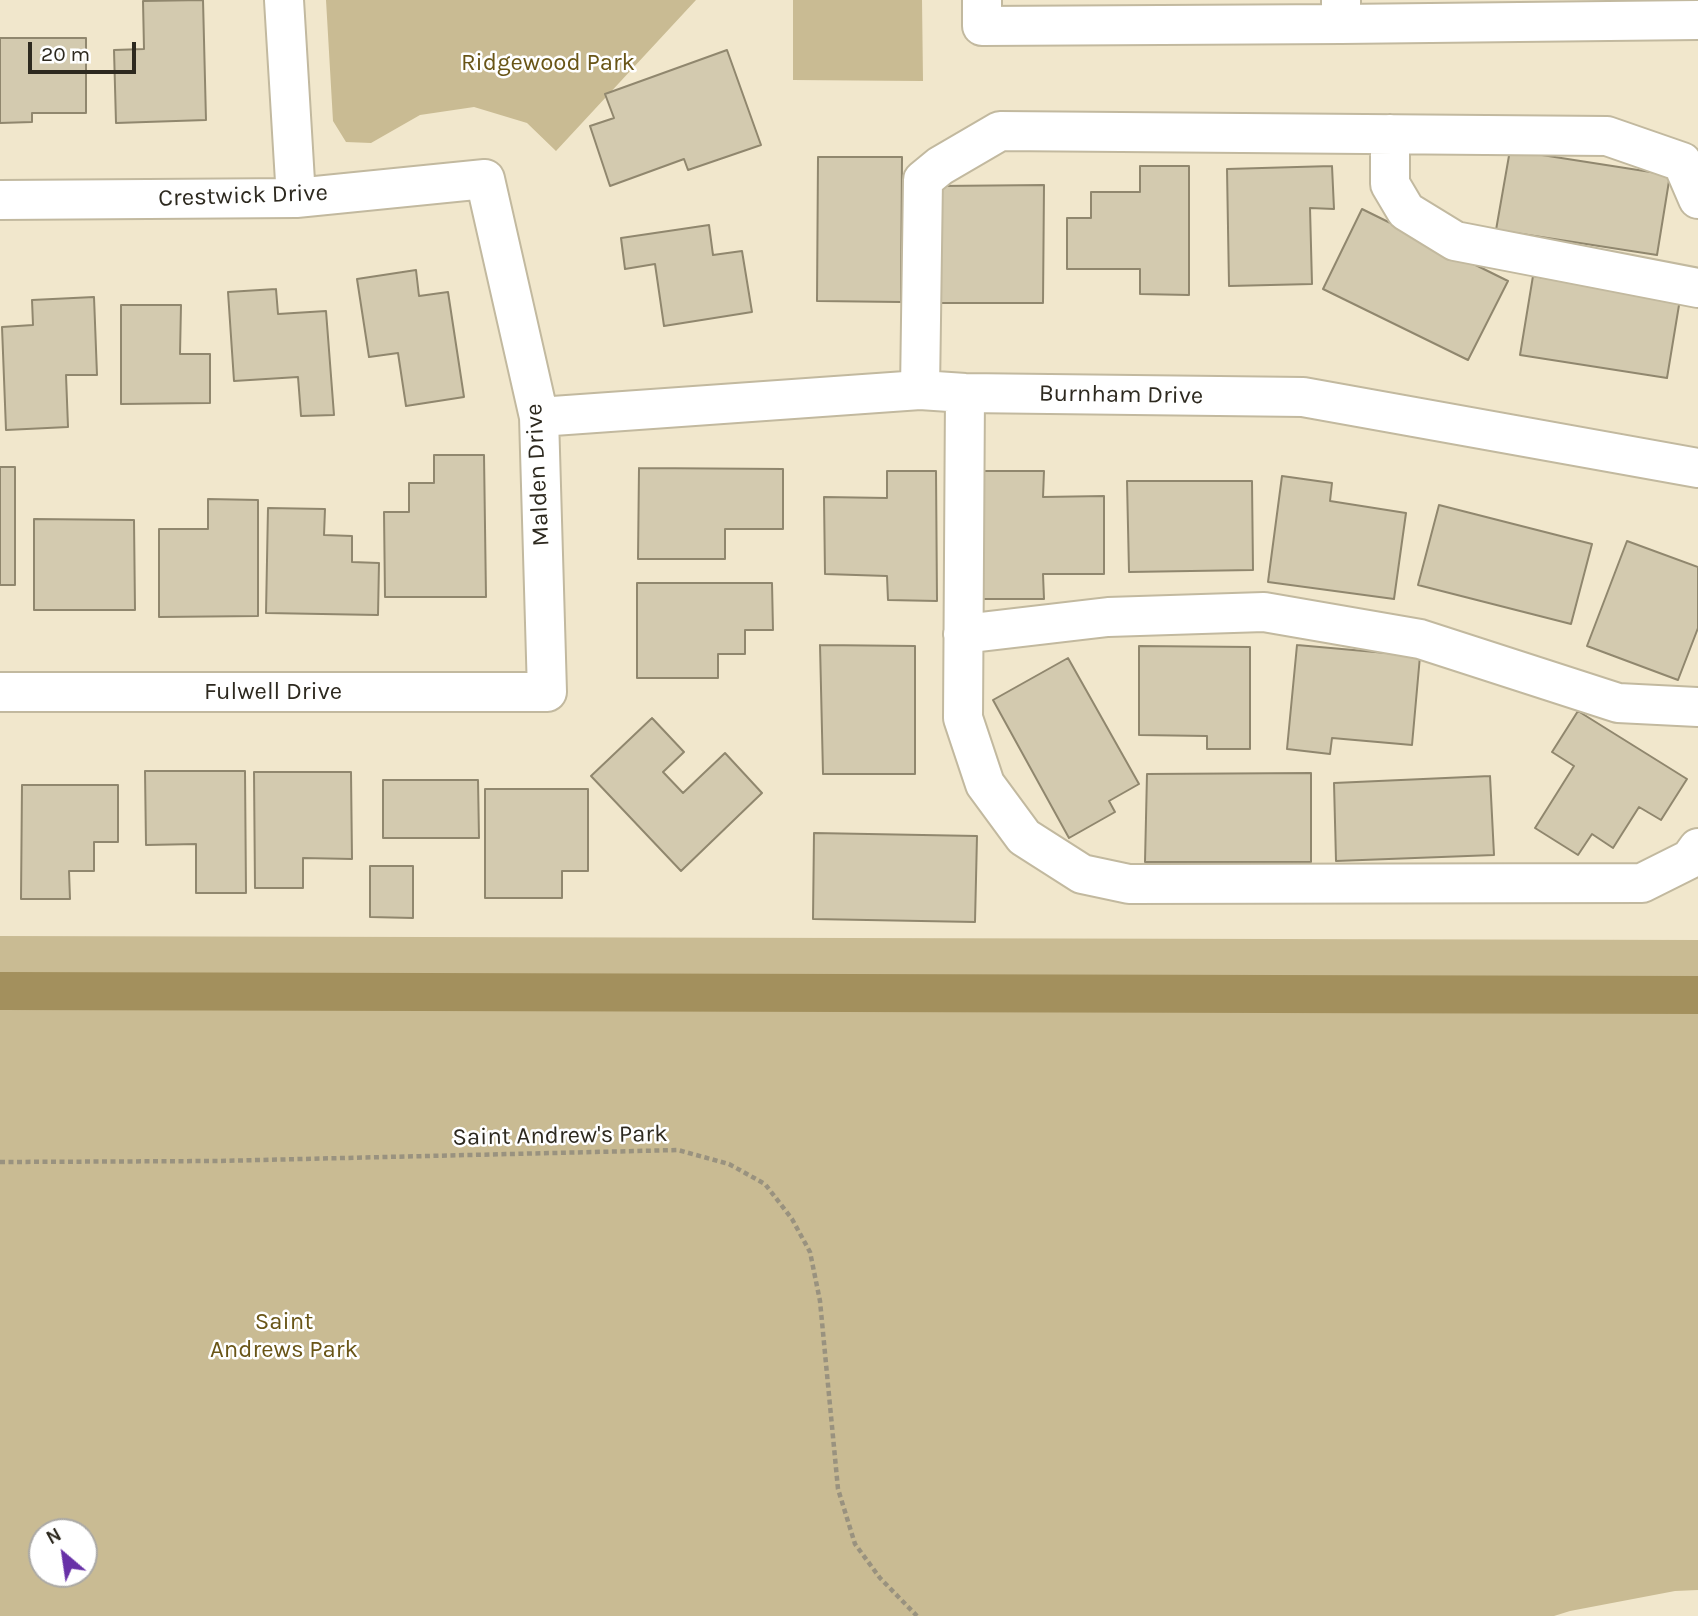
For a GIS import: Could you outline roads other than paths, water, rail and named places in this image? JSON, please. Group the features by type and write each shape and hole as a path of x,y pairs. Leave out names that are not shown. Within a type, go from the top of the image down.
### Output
{"street":[{"path":"284,0 296,198"},
{"path":"982,0 982,26 1341,12 1698,20"},
{"path":"920,390 923,180 940,166 1000,131 1607,136 1682,162 1698,199"},
{"path":"1390,134 1390,184 1406,211 1455,241 1698,288"},
{"name":"Crestwick Drive","path":"0,200 296,198 485,179"},
{"name":"Malden Drive","path":"485,179 539,416 547,692"},
{"name":"Burnham Drive","path":"539,416 920,390 965,393 1303,397 1698,468"},
{"path":"965,393 963,718 985,784 1024,836 1082,874 1129,884 1642,883 1690,859 1698,848"},
{"path":"963,634 1108,617 1264,612 1420,639 1618,703 1698,706"},
{"name":"Fulwell Drive","path":"0,692 547,692"}],"waterway":[{"path":"0,991 1698,995"}],"park label":[{"name":"Ridgewood Park","path":"548,63"},
{"name":"Saint Andrews Park","path":"284,1336"}]}
